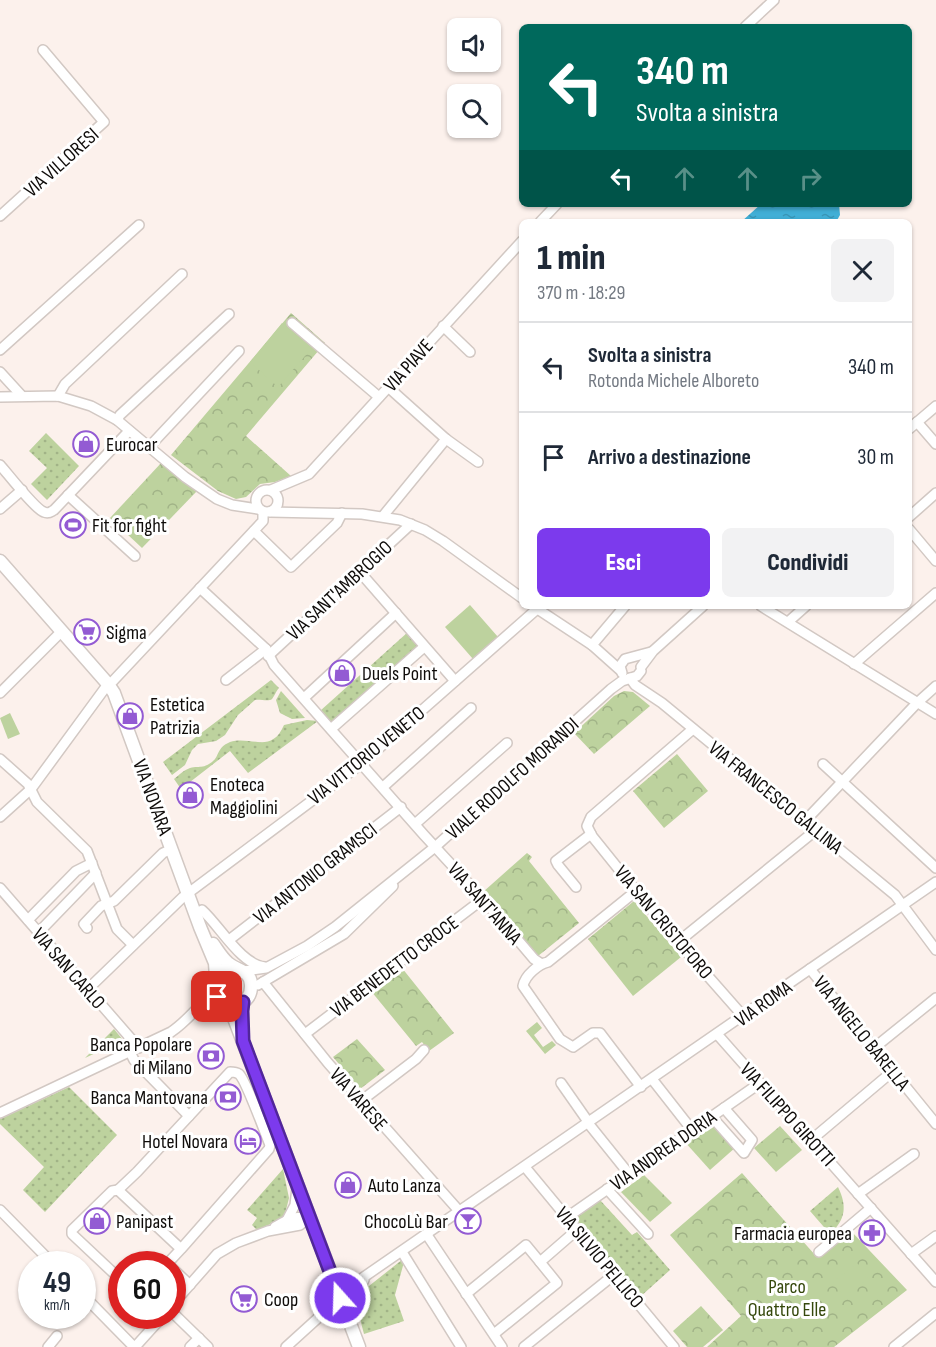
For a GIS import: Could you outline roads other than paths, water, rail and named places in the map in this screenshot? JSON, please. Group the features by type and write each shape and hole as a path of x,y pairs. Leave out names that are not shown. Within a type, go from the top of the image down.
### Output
{"main road":[{"name":"VIA NOVARA","path":"0,561 114,693 188,893 219,953 229,964 241,967"},
{"name":"VIA NOVARA","path":"198,911 215,963 215,982"},
{"path":"243,1041 243,1002 251,990 250,980 241,967 224,969 215,982 243,1041 260,1102 297,1182 359,1347"},
{"path":"225,1003 243,1002"}],"street":[{"path":"748,24 774,0"},
{"name":"VIA VILLORESI","path":"0,216 104,122 43,50"},
{"path":"543,219 554,207"},
{"path":"0,350 139,225"},
{"name":"VIA PIAVE","path":"262,508 277,507 275,496 290,482 309,474 519,244"},
{"path":"58,396 65,384 182,274"},
{"path":"117,420 229,314"},
{"path":"292,323 378,397"},
{"path":"443,326 470,352"},
{"path":"149,447 239,351"},
{"path":"0,372 21,395"},
{"path":"388,387 446,439 478,462"},
{"path":"0,397 58,396 91,406 117,420 185,477 225,503 292,512 383,516 411,524 443,541 519,596"},
{"path":"936,406 913,425 936,444"},
{"path":"0,465 43,512 51,512 129,431"},
{"path":"383,516 446,439"},
{"path":"0,509 22,490"},
{"path":"0,817 31,789 108,684 263,521 260,491 275,496 285,508 292,512"},
{"path":"912,514 936,493"},
{"path":"68,495 135,556"},
{"path":"254,531 291,567 337,523 342,513"},
{"name":"VIA SANT'AMBROGIO","path":"267,652 411,524"},
{"path":"912,533 936,561"},
{"path":"359,571 456,681"},
{"name":"VIA SANT'ANNA","path":"200,588 267,652 274,665 483,898 534,959 540,963"},
{"path":"854,664 936,593"},
{"name":"VIA VITTORIO VENETO","path":"88,989 188,893 361,764 534,609"},
{"name":"VIA FRANCESCO GALLINA","path":"537,609 592,645 635,685 693,729 895,895 936,950"},
{"path":"592,645 622,609"},
{"path":"629,658 622,663 625,675 637,676 643,663 653,651 697,609"},
{"path":"766,609 936,714"},
{"path":"788,622 803,609"},
{"path":"304,698 396,613"},
{"path":"0,693 62,631"},
{"path":"331,729 424,647"},
{"path":"607,657 617,661 653,651"},
{"path":"226,680 267,652"},
{"path":"629,658 639,662 641,683 646,692"},
{"name":"VIALE RODOLFO MORANDI","path":"241,967 258,970 271,966 335,927 435,847 625,675"},
{"path":"805,821 936,686"},
{"path":"382,787 471,708"},
{"path":"576,887 556,861 589,830 591,817 693,729"},
{"path":"415,824 507,743"},
{"path":"0,759 22,778 31,789 37,802 87,851 117,929 134,945"},
{"path":"823,764 936,868"},
{"name":"VIA ANTONIO GRAMSCI","path":"229,940 400,807"},
{"name":"VIA SAN CRISTOFORO","path":"589,830 678,942 743,1016"},
{"path":"678,942 816,830"},
{"path":"87,928 84,924 101,906 114,901 163,853 172,849"},
{"path":"28,920 76,871 92,863"},
{"name":"VIALE RODOLFO MORANDI","path":"251,990 347,932 412,866"},
{"path":"38,933 96,873"},
{"name":"VIA ROMA","path":"286,1347 340,1298 347,1299 365,1278 936,882"},
{"name":"VIA SAN CARLO","path":"0,888 139,1048"},
{"path":"636,891 548,962 540,963 524,979 525,990 562,1041 573,1047 593,1033 600,1034 641,1086"},
{"name":"VIA BENEDETTO CROCE","path":"304,1034 483,898"},
{"path":"198,911 211,918 229,940 241,967"},
{"path":"206,930 205,926 211,918"},
{"name":"VIA ANGELO BARELLA","path":"810,969 936,1124"},
{"path":"185,1020 208,995 215,982"},
{"name":"VIA VARESE","path":"263,982 304,1034 460,1212"},
{"path":"874,1048 936,998"},
{"path":"0,1113 171,1032 204,1006 225,1003"},
{"name":"VIA FILIPPO GIROTTI","path":"717,1034 936,1282"},
{"path":"362,1101 416,1059 424,1050"},
{"path":"129,1052 134,1060 189,1116"},
{"path":"810,1141 893,1071"},
{"path":"108,1268 72,1234 72,1230 111,1191 122,1193 181,1249 269,1149 270,1144 260,1102 239,1074 230,1072 137,1172 122,1193"},
{"path":"652,1079 692,1130"},
{"path":"561,1083 629,1174"},
{"name":"VIA ANDREA DORIA","path":"567,1218 760,1083"},
{"path":"711,1117 744,1153 752,1140 724,1108"},
{"path":"858,1194 914,1154"},
{"name":"VIA SILVIO PELLICO","path":"525,1167 674,1347"},
{"path":"289,1223 295,1205 297,1182"},
{"path":"608,1189 648,1234"},
{"path":"819,1252 871,1208"},
{"path":"0,1210 40,1251"},
{"path":"186,1289 218,1254 236,1243 289,1223 301,1216 309,1218"},
{"path":"289,1223 308,1232 319,1241"},
{"path":"540,1262 578,1229"},
{"path":"427,1235 502,1347"},
{"path":"911,1254 936,1236"},
{"path":"466,1294 526,1245 556,1283 494,1334"},
{"path":"402,1252 461,1347"},
{"path":"331,1274 341,1283 355,1287 351,1307 353,1332"},
{"path":"524,1347 615,1274"},
{"path":"186,1281 190,1285"},
{"path":"96,1308 134,1347 151,1329"},
{"path":"894,1347 936,1313"},
{"path":"186,1325 208,1347"},
{"path":"48,1347 57,1336"},
{"path":"190,1347 199,1338"}],"water":[{"path":"758,207 839,207 840,215 838,219 744,219"}],"place":[{"name":"Eurocar","path":"86,444"},
{"name":"Fit for fight","path":"73,525"},
{"name":"Sigma","path":"87,632"},
{"name":"Duels Point","path":"342,673"},
{"name":"Estetica Patrizia","path":"130,716"},
{"name":"Enoteca Maggiolini","path":"190,795"},
{"name":"Banca Popolare di Milano","path":"211,1056"},
{"name":"Banca Mantovana","path":"228,1097"},
{"name":"Hotel Novara","path":"248,1141"},
{"name":"Auto Lanza","path":"348,1185"},
{"name":"Panipast","path":"97,1221"},
{"name":"ChocoLù Bar","path":"468,1221"},
{"name":"Farmacia europea","path":"872,1233"},
{"name":"Coop","path":"244,1299"}],"park label":[{"name":"Parco Quattro Elle","path":"787,1298"}]}
